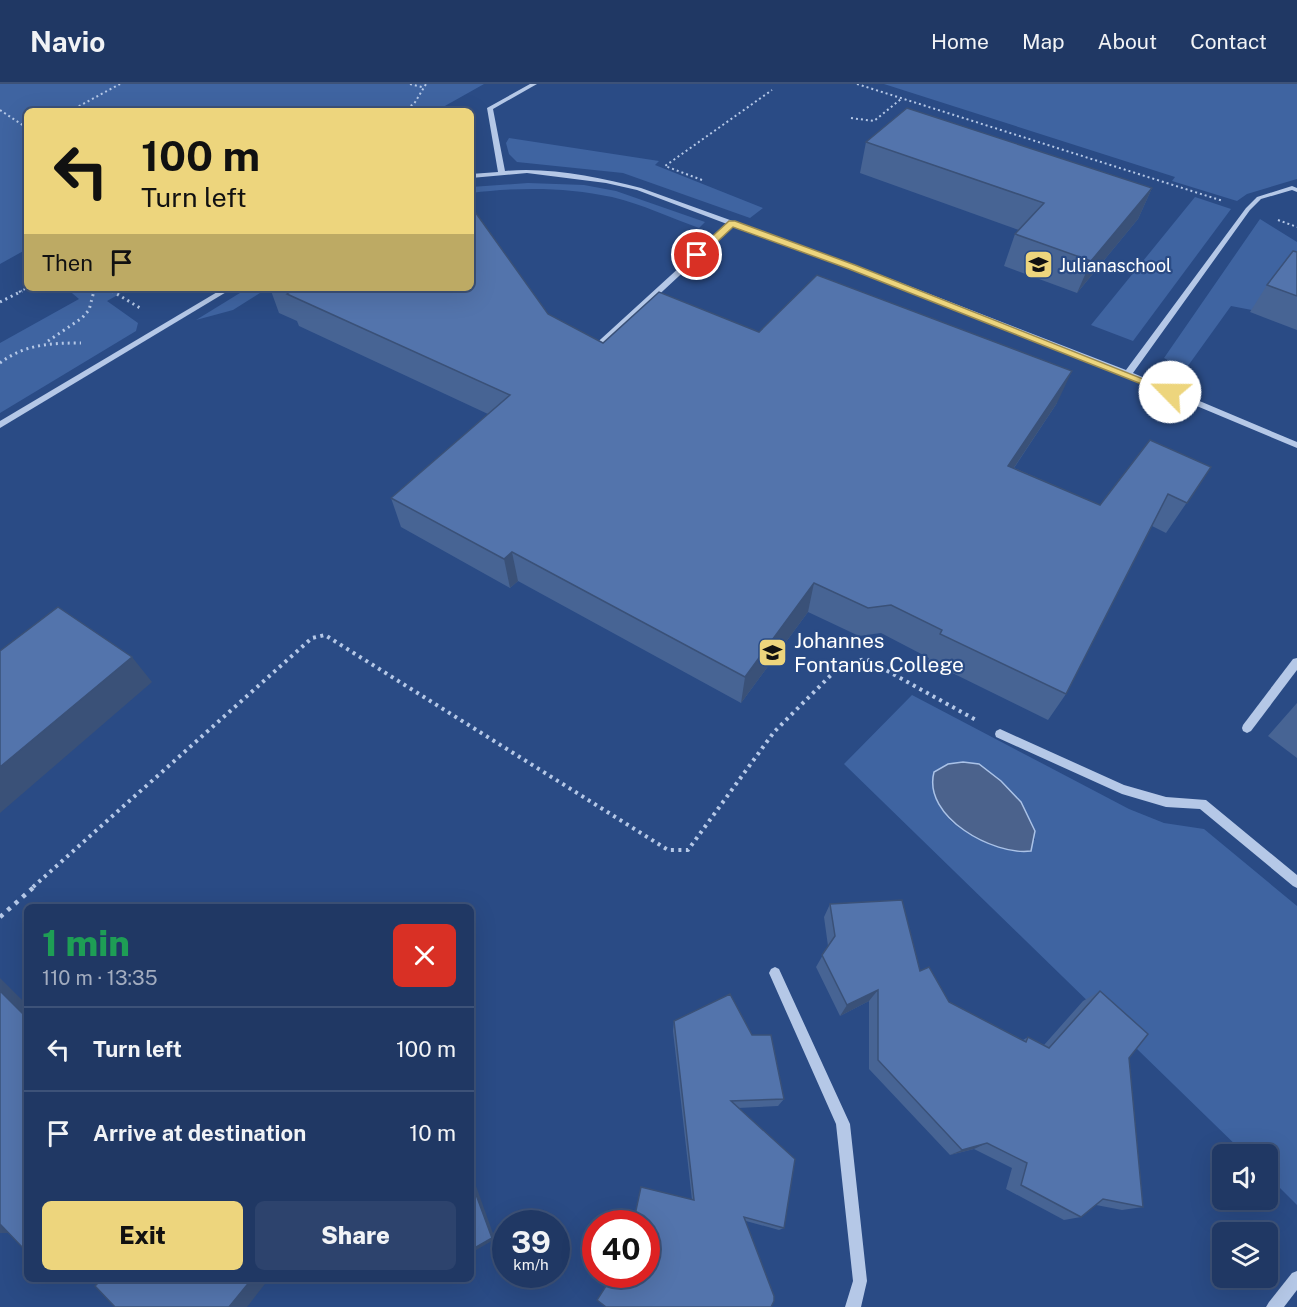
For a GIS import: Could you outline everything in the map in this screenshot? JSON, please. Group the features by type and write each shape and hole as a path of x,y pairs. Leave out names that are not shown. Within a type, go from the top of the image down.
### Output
{"street":[{"path":"502,173 490,108 534,84"},
{"path":"474,176 527,171 606,181 639,189 852,267 1128,374 1297,446"},
{"path":"1128,374 1248,209 1259,198 1292,188 1297,190"},
{"path":"584,359 732,223"},
{"path":"0,425 224,291"},
{"path":"1246,728 1297,662"},
{"path":"1000,734 1122,789 1166,802 1202,804 1297,882"},
{"path":"775,973 843,1124 860,1281 853,1307"},
{"path":"1275,1307 1297,1278"}],"path":[{"path":"76,108 120,84"},
{"path":"410,84 422,87"},
{"path":"407,108 414,104 422,87 426,84"},
{"path":"857,84 1248,209 1297,227"},
{"path":"691,148 772,90"},
{"path":"851,118 874,121 901,98"},
{"path":"0,110 24,126"},
{"path":"0,302 24,290"},
{"path":"45,343 82,318 88,310 94,291"},
{"path":"112,291 143,310"},
{"path":"0,363 14,352 45,343 86,342"},
{"path":"0,917 312,638 324,635 668,850 688,850 774,732 842,664 866,659 1000,734"}],"shaded area":[{"path":"0,84 484,84 441,108 24,108 24,251 0,264"},
{"path":"884,84 1297,84 1297,179 1247,194 1237,201 1172,181 1175,177"},
{"path":"509,138 659,161 655,165 763,208 750,218 623,173 517,162 509,154 506,143"},
{"path":"528,183 584,185 616,191 705,222 699,228 623,200 577,191 524,189 474,193 474,187"},
{"path":"1195,197 1231,209 1133,341 1091,325"},
{"path":"1260,219 1297,242 1297,310 1257,311 1231,306 1185,370 1164,358"},
{"path":"70,291 125,291 107,301 138,323 136,331 0,413 0,343 79,299"},
{"path":"243,291 263,291 233,310 196,320"},
{"path":"912,695 1129,809 1164,823 1204,829 1297,906 1297,1205 1278,1186 1278,1144 1235,1144 844,764","holes":["948,764 1032,824 1035,840 965,831 951,821 940,806 933,789 934,772"]},
{"path":"963,762 979,764 1001,781 1021,802 1035,831 1031,851 1016,851 981,840 950,818 939,804 933,789 934,772 948,764"}],"building":[{"path":"907,108 1152,188 1091,261 1015,234 1044,203 866,142"},
{"path":"474,210 548,314 603,343 659,292 759,332 817,275 1072,371 1008,466 1100,505 1150,440 1211,467 1187,503 1168,494 1066,694 940,634 942,630 891,605 868,608 814,583 745,677 512,552 504,559 391,498 510,395 287,294 290,292 288,291 474,291"},
{"path":"1293,251 1297,252 1297,296 1267,285"},
{"path":"58,607 132,657 0,767 0,651"},
{"path":"902,900 920,971 929,967 949,1002 1026,1042 1028,1037 1049,1048 1100,991 1148,1034 1129,1058 1143,1207 1103,1199 1081,1217 1021,1185 1027,1163 987,1143 962,1150 878,1060 878,990 847,1005 822,955 835,936 830,904"},
{"path":"0,991 24,1015 23,1248 0,1224"},
{"path":"730,994 752,1035 771,1035 784,1099 731,1101 795,1159 784,1228 744,1217 774,1296 771,1307 606,1307 597,1300 605,1288 660,1288 660,1210 636,1210 641,1187 694,1200 674,1021"},
{"path":"474,1189 492,1238 474,1248"},
{"path":"99,1282 249,1282 229,1307 115,1307 95,1286"}],"place":[{"name":"Julianaschool","path":"1038,265"},
{"name":"Johannes Fontanus College","path":"773,652"}],"route":[{"path":"697,255 732,223 852,267 1170,392"}]}
